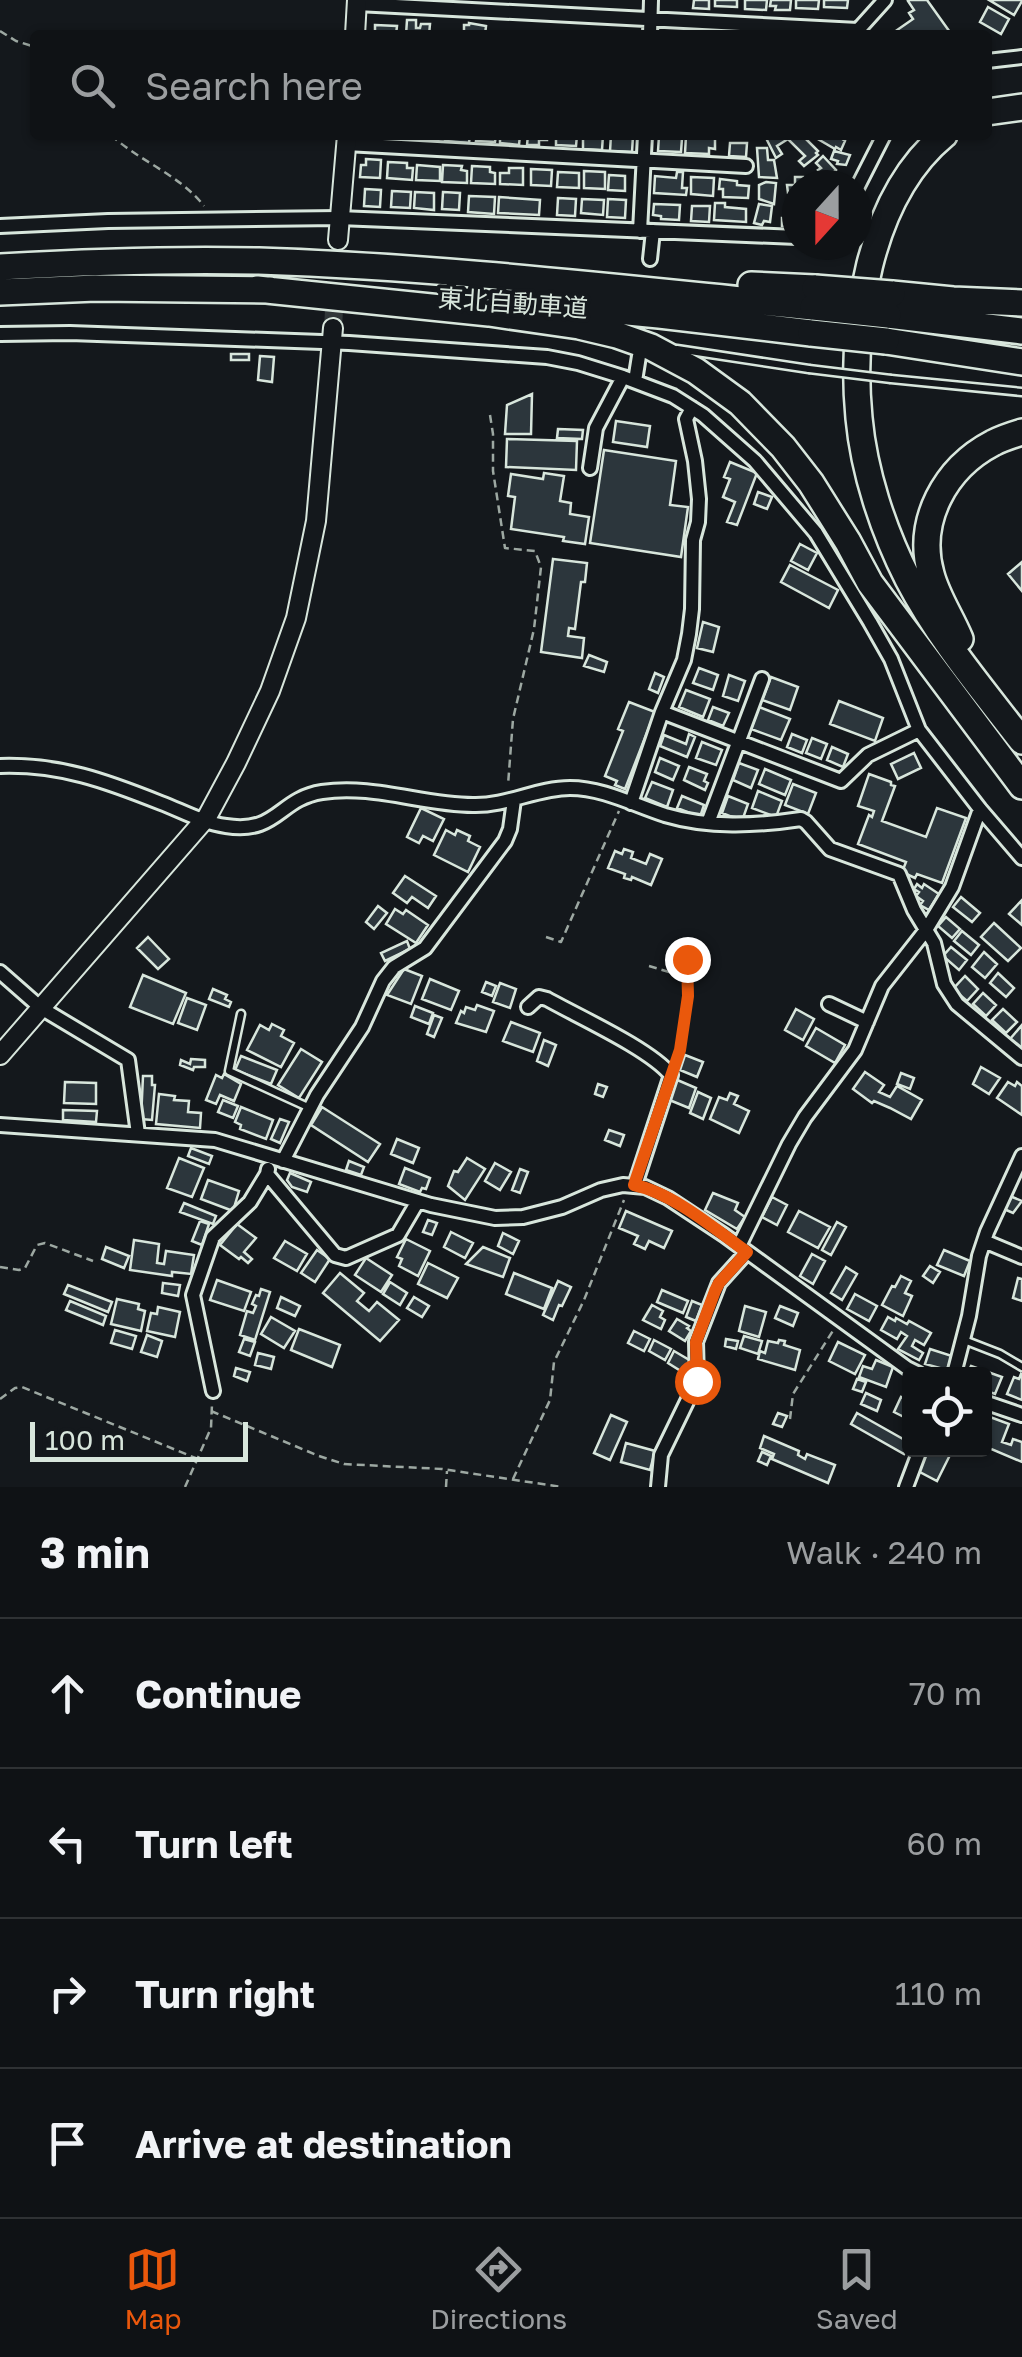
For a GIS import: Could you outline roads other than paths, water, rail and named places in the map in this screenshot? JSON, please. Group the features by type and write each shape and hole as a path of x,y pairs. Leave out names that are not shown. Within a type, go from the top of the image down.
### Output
{"highway":[{"path":"992,95 1022,92"},
{"path":"992,111 1022,107"},
{"path":"914,140 902,153 877,201 856,260 847,292 840,376 849,454 864,512 926,656"},
{"path":"938,140 906,176 872,256 865,282 856,370 859,421 878,504 908,579 934,624 1022,741"},
{"name":"東北自動車道","path":"0,267 102,261 259,262 814,297 889,317 1022,362"},
{"path":"257,289 489,312 579,326 617,334 645,351 696,371 740,403 811,483 870,583 1022,786"},
{"name":"東北自動車道","path":"0,292 257,289 488,299 811,333 889,317 1022,331"},
{"path":"889,317 1021,304"},
{"path":"980,687 929,569 929,525 934,504 965,462 992,443 1022,432"}],"street":[{"path":"650,30 651,0"},
{"path":"354,30 357,2 858,30 885,0"},
{"path":"992,60 1022,57"},
{"path":"338,240 346,140 746,166"},
{"path":"644,140 650,260"},
{"path":"866,170 881,140"},
{"path":"0,226 340,218 782,236"},
{"path":"0,334 333,335 547,357 578,363 673,396 755,461 816,533 891,658 920,730 1022,858"},
{"path":"0,1056 204,820 270,691 296,618 316,521 333,335"},
{"path":"590,468 596,428 645,351"},
{"path":"627,802 684,660 690,622 692,540 699,500 686,418 692,408"},
{"path":"708,823 762,678"},
{"path":"662,712 841,781 868,754 920,730"},
{"path":"0,766 28,765 74,772 222,826 261,826 308,795 340,790 460,805 498,804 572,788 685,820 737,825 800,819 830,849 899,874 934,944 944,984 957,1004 1022,1058"},
{"path":"213,1391 193,1296 213,1237 250,1202 362,1026 383,981 394,967 425,948 505,841 510,829 511,801"},
{"path":"658,1487 661,1455 697,1381 696,1342 719,1283 743,1249 789,1144 822,1093 849,1061 882,986 926,930 952,887 980,809"},
{"path":"0,972 41,1008 128,1060 138,1134"},
{"path":"528,1007 539,998 547,999 644,1053 671,1076 632,1185"},
{"path":"829,1004 867,1022"},
{"path":"0,1125 215,1140 466,1214 508,1219 562,1207 601,1190 644,1187 668,1198 743,1249 906,1367"},
{"path":"956,1367 978,1256 1022,1156"},
{"path":"267,1174 335,1255 346,1258 398,1235 418,1201"},
{"path":"984,1241 1022,1258"},
{"path":"992,1405 1022,1415"},
{"path":"906,1487 917,1457"}],"lane":[{"path":"645,351 686,350 809,369 1022,392"},
{"path":"242,1014 229,1071 310,1108"},
{"path":"963,1339 1022,1367"}],"tunnel":[{"path":"333,328 338,240"}]}
